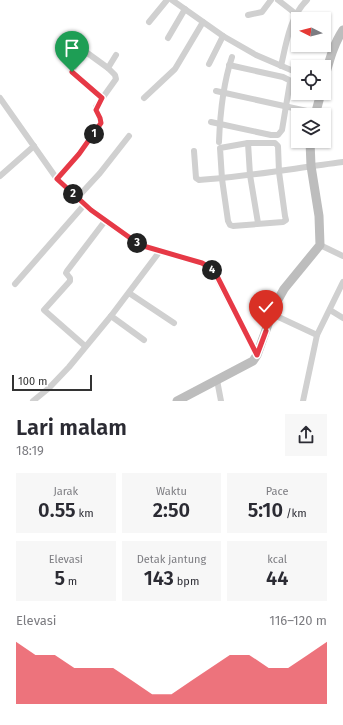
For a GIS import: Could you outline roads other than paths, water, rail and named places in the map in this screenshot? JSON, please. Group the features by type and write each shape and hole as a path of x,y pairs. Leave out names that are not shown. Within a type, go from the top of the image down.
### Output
{"street":[{"path":"149,22 167,0"},
{"path":"172,0 223,36 256,55 291,70"},
{"path":"248,15 262,12 271,0"},
{"path":"278,0 293,12"},
{"path":"298,12 307,0"},
{"path":"168,38 185,9"},
{"path":"144,98 175,69 203,22"},
{"path":"281,66 291,28"},
{"path":"330,60 338,38 343,30"},
{"path":"209,64 223,36"},
{"path":"57,179 79,154 100,126 100,118 96,110 102,98 116,79 115,75 108,68 86,52 72,70 74,74 102,98"},
{"path":"108,68 116,56"},
{"path":"219,142 219,124 229,65 232,57"},
{"path":"211,122 271,135 278,135 282,130 290,82 287,78 229,65"},
{"path":"216,91 292,108"},
{"path":"0,98 57,179 84,204 140,245 202,263 212,269 257,355"},
{"path":"77,198 100,173 129,136"},
{"path":"248,143 250,175 258,223"},
{"path":"248,143 277,144 279,172 286,220 281,223 258,223 237,226 230,225 228,221 222,178 221,148 248,143"},
{"path":"0,176 34,146"},
{"path":"177,401 253,361 257,355 272,314 284,289 320,245 319,211 311,166 310,148"},
{"path":"194,151 197,179 279,172 343,162"},
{"path":"15,284 84,204"},
{"path":"85,346 44,310 70,281 70,278 66,272 105,220"},
{"path":"320,245 343,256"},
{"path":"33,401 49,388 69,367 129,293 160,251"},
{"path":"303,401 317,335 343,282"},
{"path":"129,293 174,324"},
{"path":"330,310 343,318"},
{"path":"272,314 317,335"},
{"path":"110,316 144,340"},
{"path":"217,380 221,401"}]}
